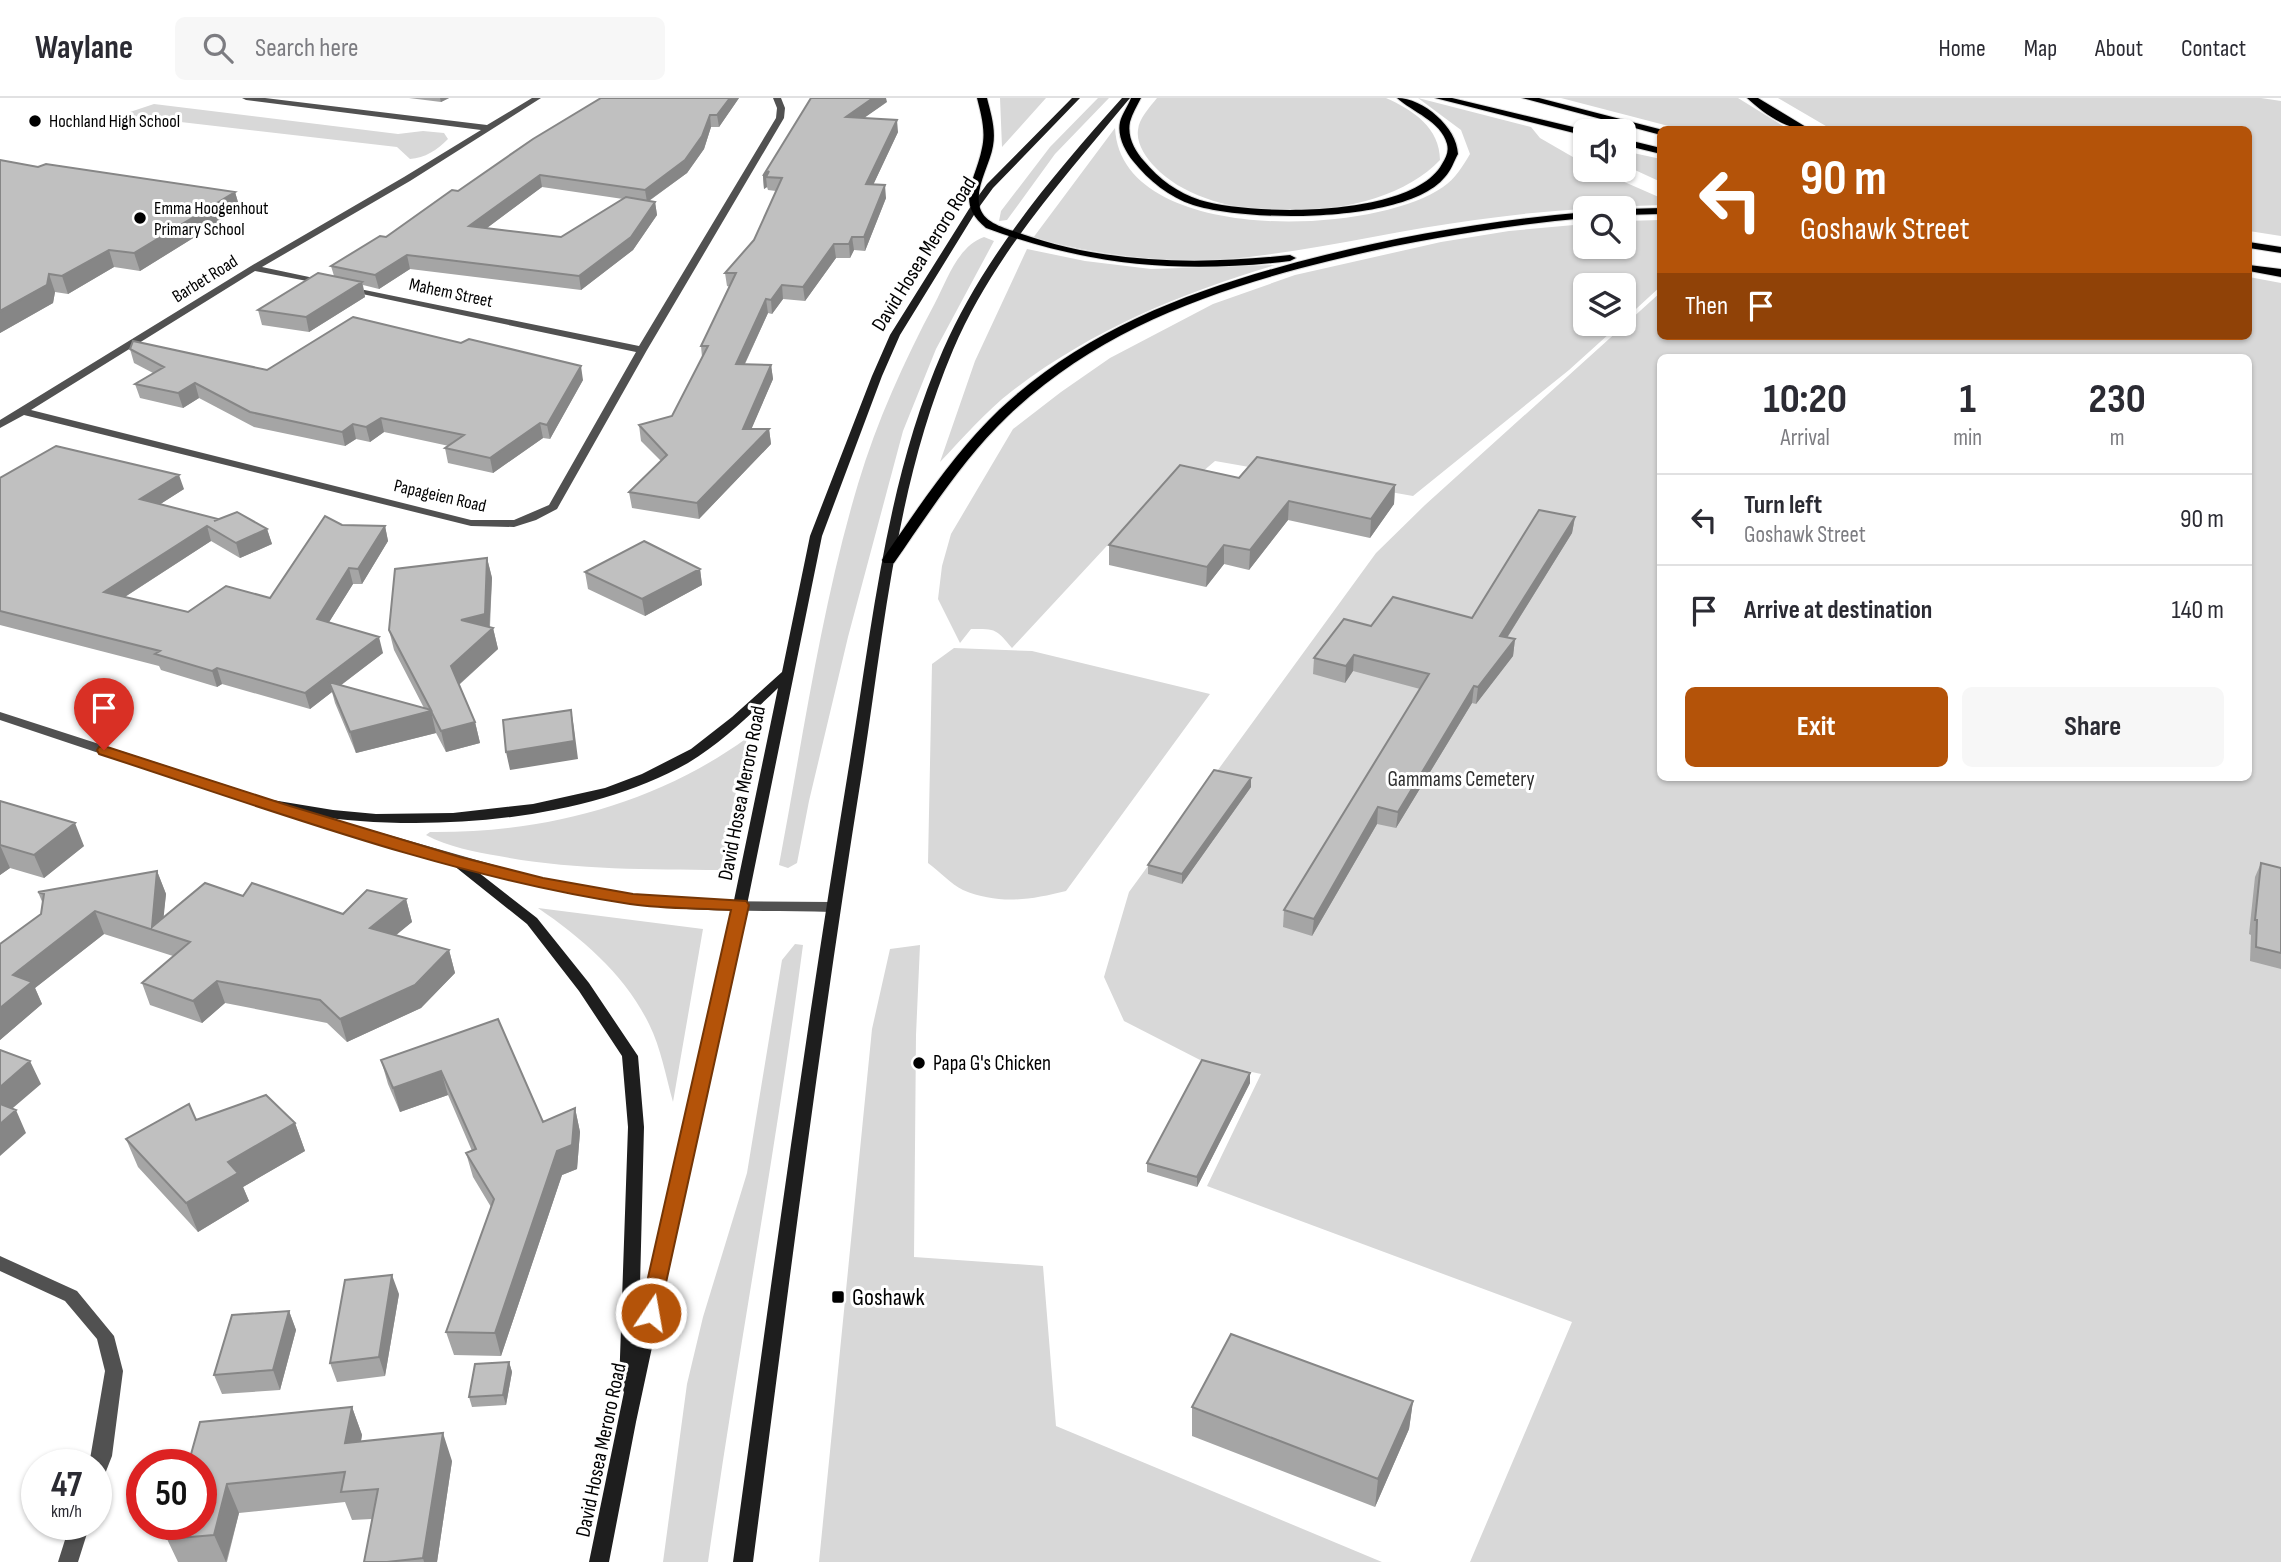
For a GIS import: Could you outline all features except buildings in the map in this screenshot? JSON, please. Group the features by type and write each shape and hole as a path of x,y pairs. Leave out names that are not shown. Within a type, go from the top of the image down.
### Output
{"main road":[{"path":"982,98 989,136 985,162 973,195 973,209 984,223 1015,236 1069,252 1157,265 1262,262 1508,223 1573,216"},
{"name":"David Hosea Meroro Road","path":"599,1562 816,536 895,335 990,186 1076,98"},
{"path":"743,1562 832,907 889,560 916,440 948,350 981,287 1045,191 1126,98"},
{"path":"1136,98 1125,123 1126,136 1131,153 1155,179 1180,196 1201,204 1235,210 1281,213 1349,210 1383,204 1431,183 1447,169 1454,152 1450,139 1430,116 1402,98"},
{"path":"1440,98 1573,130"},
{"path":"1527,98 1657,131"},
{"path":"1752,98 1798,126"},
{"path":"1636,145 1657,150"},
{"path":"1636,212 1657,211"},
{"path":"889,560 950,474 977,442 1004,413 1078,356 1190,297 1380,244"},
{"path":"2252,245 2281,250"},
{"path":"2252,268 2281,273"},
{"path":"260,802 373,818 456,816 548,807 636,783 683,760 718,734 788,673"},
{"path":"455,861 532,921 584,987 630,1056 636,1126 627,1422"}],"street":[{"path":"246,98 488,128"},
{"name":"Barbet Road","path":"0,425 537,98"},
{"name":"Papageien Road","path":"22,411 459,521 491,526 517,525 534,519 553,507 642,350 780,118 781,108 777,98"},
{"name":"Mahem Street","path":"254,268 642,350"},
{"path":"0,716 260,802 455,861 543,883 633,900 832,907"},
{"path":"0,1263 71,1296 105,1336 114,1371 103,1449"},
{"path":"68,1562 75,1540"}],"green space":[{"path":"1000,98 1046,98 1002,147"},
{"path":"1098,98 1109,98 1055,154 1007,220 999,221 1001,211 1050,147"},
{"path":"1157,98 1386,98 1415,114 1430,129 1439,149 1440,160 1414,181 1379,197 1340,207 1298,211 1256,210 1217,202 1182,188 1155,167 1142,150 1138,135 1140,121"},
{"path":"1418,98 1531,127 1540,138 1573,157 1573,182 1624,182 1657,196 1657,205 1636,206 1636,196 1573,196 1573,210 1447,224 1222,260 1140,258 1033,238 1115,128 1128,166 1159,194 1203,211 1255,220 1310,221 1363,215 1409,203 1447,184 1470,154 1461,130"},
{"path":"1561,98 1738,98 1783,126 1668,126"},
{"path":"1778,98 2261,98 2281,101 2281,236 2252,231 2252,126 1826,126"},
{"path":"154,104 398,134 423,131 444,133 448,139 430,153 410,159 397,147 129,116 130,112"},
{"path":"1636,154 1657,158 1657,180 1636,171"},
{"path":"1657,220 1657,290 1636,309 1636,273 1573,273 1573,336 1607,336 1569,370 1413,496 1215,461 1188,484 1169,479 1012,648 995,631 986,629 971,629 960,643 938,599 942,566 951,534 1013,429 1061,392 1110,358 1213,304 1295,275 1441,242 1509,231 1573,225 1573,259 1636,259 1636,221"},
{"path":"984,237 994,241 936,349 903,431 848,637 797,863 788,868 779,865 805,721 833,578 858,484 892,392 949,274 967,248"},
{"path":"1027,249 1085,261 1151,269 1275,265 1171,301 1073,350 1002,399 940,462 975,361"},
{"name":"Gammams Cemetery","path":"2252,278 2281,283 2281,1562 1470,1562 1572,1322 1207,1186 1261,1074 1202,1061 1124,1021 1104,977 1129,892 1376,553 1425,505 1612,336 1636,336 1636,315 1657,296 1657,340 2252,340"},
{"path":"954,648 1032,651 1210,694 1066,891 1027,899 989,898 963,890 928,863 932,664"},
{"path":"747,738 720,870 609,868 526,861 471,851 426,835 430,832 515,827 596,810 674,781"},
{"path":"538,908 703,929 673,1102 653,1033 628,990 587,945"},
{"path":"795,944 803,945 708,1562 663,1562 687,1384 703,1317 747,1173 782,960"},
{"path":"920,945 916,1035 914,1257 1043,1266 1056,1426 1382,1562 819,1562 872,1029 890,949"}],"place":[{"name":"Hochland High School","path":"35,121"},
{"name":"Emma Hoogenhout Primary School","path":"140,218"},
{"name":"Papa G's Chicken","path":"919,1063"},
{"name":"Goshawk","path":"838,1297"}],"route":[{"path":"104,750 285,810 455,861 543,883 633,900 740,905 651,1313"}]}
